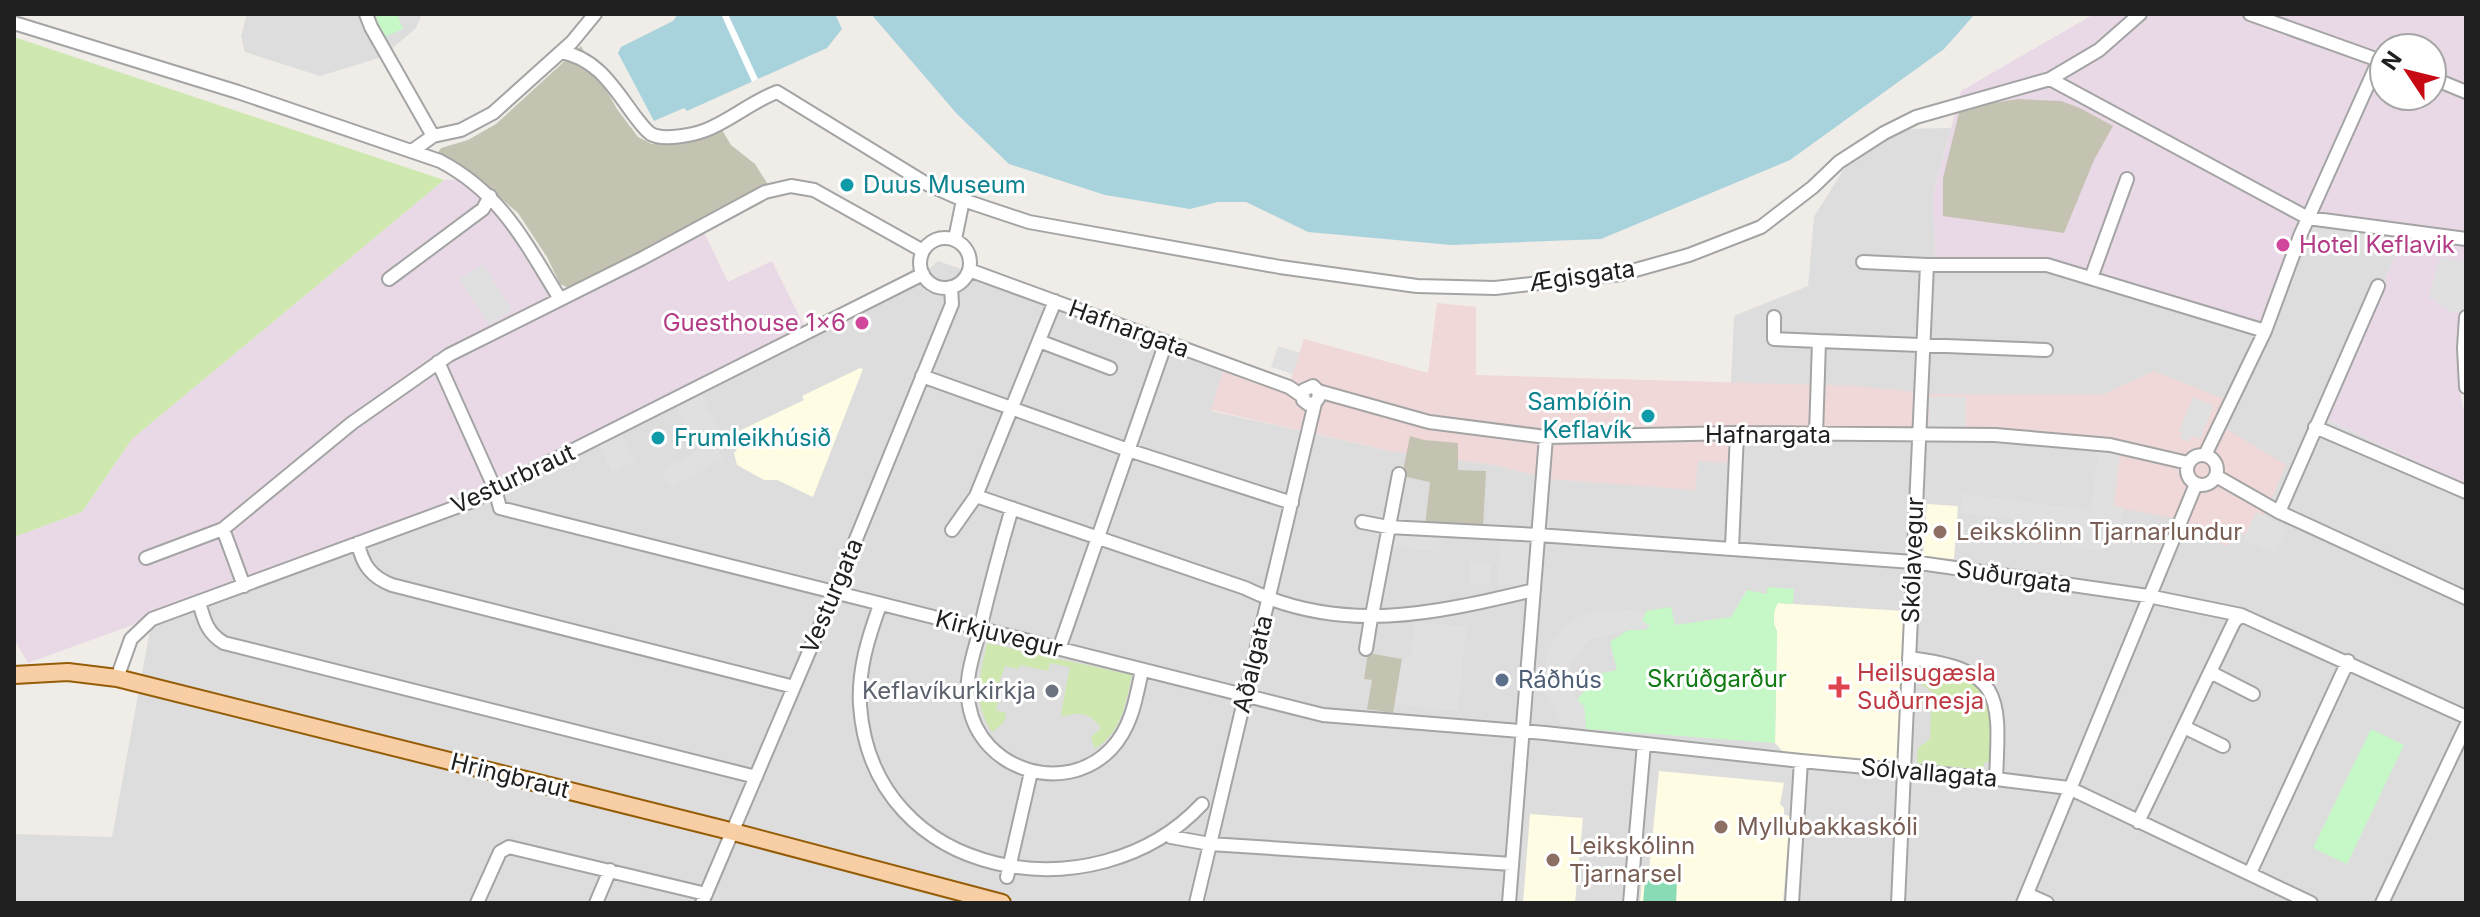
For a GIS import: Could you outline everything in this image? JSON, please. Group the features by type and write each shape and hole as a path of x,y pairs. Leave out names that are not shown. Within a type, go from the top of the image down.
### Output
{"main road":[{"name":"Hringbraut","path":"14,675 68,672 117,678 1002,903"}],"street":[{"path":"366,14 433,136"},
{"path":"412,151 433,136 461,130 481,121 561,52 595,14"},
{"name":"Ægisgata","path":"561,52 578,56 600,71 644,128 655,136 704,130 758,99 777,92 927,184 963,200 1029,222 1280,267 1417,286 1495,288 1621,274 1689,255 1761,227 1813,187 1839,162 1884,133 1916,117 2050,79 2099,50 2140,14"},
{"path":"2250,14 2368,56"},
{"path":"14,23 238,92 452,167 490,196 513,222 560,299"},
{"path":"2050,79 2308,218 2466,239"},
{"path":"2205,455 2265,331 2308,218 2368,89"},
{"path":"2091,278 2127,179"},
{"path":"146,558 223,529 352,423 438,362 765,192 784,187 814,190 923,251"},
{"path":"389,279 483,209 490,196"},
{"path":"955,239 963,200"},
{"path":"939,238 955,239 967,249 969,270 963,281 951,287 933,284 923,274 923,251 939,238"},
{"path":"1863,262 2047,265 2265,331"},
{"name":"Skólavegur","path":"1898,903 1927,265"},
{"name":"Hafnargata","path":"969,270 1311,397 1350,400 1429,422 1546,437 1737,433 1995,435 2110,445 2188,463"},
{"name":"Vesturbraut","path":"117,678 127,646 152,619 470,502 923,274"},
{"path":"2279,512 2378,286"},
{"name":"Vesturgata","path":"704,898 834,593 952,304 951,287"},
{"path":"952,530 976,496 1055,301"},
{"path":"1774,317 1774,339 2046,350"},
{"path":"2466,317 2466,387"},
{"name":"Hafnargata","path":"1039,341 1110,368"},
{"path":"1816,435 1819,341"},
{"path":"1059,649 1166,342"},
{"path":"438,362 495,489"},
{"path":"922,376 1128,450 1292,503"},
{"name":"Aðalgata","path":"1196,903 1310,425 1311,397"},
{"path":"2315,427 2466,492"},
{"path":"1732,548 1737,433"},
{"path":"1509,903 1546,437"},
{"path":"2205,455 2216,465 2216,476 2207,484 2196,484 2188,478 2188,463 2195,456 2205,455"},
{"path":"1366,649 1399,474"},
{"path":"2216,476 2279,512 2466,598"},
{"path":"2047,903 2025,898 2196,484"},
{"name":"Kirkjuvegur","path":"495,489 500,508 1323,715 1523,731"},
{"path":"976,496 1245,588 1269,600 1324,615 1416,614 1534,590"},
{"path":"1012,508 968,680 968,703 986,743 1002,758 1031,772 1069,772 1087,766 1105,755 1119,740 1129,721 1142,670"},
{"name":"Suðurgata","path":"1362,522 1388,527 1913,562 2148,596 2241,615 2466,717"},
{"path":"223,529 244,586"},
{"path":"358,543 365,566 379,579 392,585 794,687"},
{"path":"199,602 206,626 213,636 224,643 756,777"},
{"path":"880,605 863,657 860,690 864,731 877,771 893,800 926,837 969,864 1024,880"},
{"path":"2138,822 2234,622 2241,615"},
{"path":"1909,658 1960,667 1986,687 1998,720 1996,779"},
{"path":"2250,873 2348,661"},
{"path":"2210,672 2253,694"},
{"path":"2382,903 2466,726"},
{"path":"2184,727 2223,746"},
{"name":"Sólvallagata","path":"1523,731 2069,788 2311,903"},
{"path":"1630,903 1644,744"},
{"path":"1792,903 1801,761"},
{"path":"1007,877 1031,772"},
{"path":"1092,877 1140,858 1171,837 1202,804"},
{"path":"1171,837 1210,844 1512,864"},
{"path":"477,903 500,852 509,847 610,870 704,898"},
{"path":"596,903 610,870"},
{"path":"1041,882 1058,882"}],"shaded area":[{"path":"247,14 422,14 416,28 382,57 320,76 245,52 241,36"},
{"path":"2094,14 2466,14 2466,346 2458,347 2466,421 2466,485 2324,418 2404,236 2299,221 2256,335 2044,273 1936,272 1933,196 1961,91"},
{"path":"581,46 617,109 638,137 652,144 676,143 721,128 731,145 755,164 769,186 571,289 560,284 547,257 518,213 483,183 437,154 441,148 468,140 496,124"},
{"path":"2018,99 2061,101 2113,126 2094,160 2064,233 1943,216 1943,178 1959,113 1963,108"},
{"path":"1951,128 1933,196 1936,272 2044,273 2256,335 2299,221 2404,236 2324,418 2466,485 2466,903 14,903 14,834 112,837 152,619 923,274 938,261 1226,361 1211,411 1391,451 1496,465 1550,479 1695,489 1697,461 1731,383 1734,316 1808,286 1814,217 1853,154 1898,129"},
{"path":"469,179 490,196 560,299 703,230 728,282 772,261 807,332 470,502 28,663 14,639 14,537 82,512 132,439 444,180"},
{"path":"2312,228 2390,240 2385,256 2308,244"},
{"path":"2440,257 2466,262 2463,312 2452,312 2429,297"},
{"path":"483,264 512,310 489,325 459,279"},
{"path":"1437,303 1476,307 1476,375 1859,386 1930,394 2102,395 2154,371 2224,399 2226,429 2286,465 2254,539 2236,531 2227,547 2172,518 2096,503 2105,450 2001,439 1742,437 1740,464 1698,461 1695,490 1550,479 1496,465 1391,451 1211,410 1226,361 1290,380 1304,339 1428,373"},
{"path":"1278,346 1300,353 1293,374 1271,367"},
{"path":"863,369 813,497 777,480 764,480 737,465 734,453 742,443 737,432 804,400 802,396"},
{"path":"701,395 724,438 714,444 723,459 670,487 662,471 698,451 676,408"},
{"path":"1929,397 1966,397 1966,428 1929,428"},
{"path":"2193,397 2214,406 2200,439 2192,436 2189,442 2180,438 2182,432 2179,431"},
{"path":"621,432 635,461 612,472 598,443"},
{"path":"1410,436 1458,443 1458,470 1486,471 1483,528 1425,526 1430,482 1402,476"},
{"path":"2098,452 2120,455 2114,506 2124,508 2120,544 2104,542 2103,551 2073,548 2075,528 1960,513 1963,494 2091,510"},
{"name":"Leikskólinn Tjarnarlundur","path":"1927,504 1958,506 1954,559 1923,557"},
{"path":"2256,512 2287,527 2274,554 2243,539"},
{"path":"1396,530 1441,536 1439,552 1394,546"},
{"path":"1501,539 1531,540 1528,586 1498,584"},
{"path":"1470,563 1491,563 1491,584 1470,584"},
{"name":"Heilsugæsla Suðurnesja","path":"1778,603 1904,611 1901,753 1898,765 1784,753 1775,743 1777,631 1774,610"},
{"path":"1600,609 1623,609 1645,614 1642,621 1650,626 1645,630 1628,630 1589,640 1570,664 1569,685 1574,697 1584,706 1586,729 1562,725 1544,691 1547,651 1572,620"},
{"path":"1415,622 1466,627 1458,711 1395,704 1402,659 1411,658"},
{"path":"1368,653 1402,659 1393,713 1367,709 1372,680 1364,679"},
{"name":"Myllubakkaskóli","path":"1659,771 1784,783 1780,804 1784,815 1790,816 1783,903 1640,903 1642,880 1649,871"},
{"name":"Leikskólinn Tjarnarsel","path":"1530,814 1583,818 1575,903 1523,903"}],"green space":[{"path":"397,14 403,29 384,37 376,17"},
{"path":"14,37 444,180 132,439 82,512 14,537"},
{"name":"Skrúðgarður","path":"1768,587 1794,589 1793,604 1778,603 1774,613 1777,631 1775,743 1586,729 1584,707 1577,700 1598,674 1617,670 1610,642 1628,630 1645,630 1649,625 1642,621 1646,611 1671,607 1675,625 1731,617 1747,590 1766,594"},
{"path":"987,643 1132,675 1117,726 1095,749 1091,737 1101,728 1097,723 1080,714 1063,717 1061,713 1070,667 1050,663 1048,671 1020,665 1019,669 1005,666 999,683 993,682 991,688 994,689 993,701 998,702 996,710 1006,713 1004,722 992,732 982,710 979,688"},
{"path":"1929,667 1966,676 1987,695 1993,716 1992,762 1984,762 1983,770 1917,763 1918,748 1930,739 1932,692 1921,684 1923,672"},
{"path":"2371,729 2404,745 2347,864 2313,848"},
{"path":"1645,880 1677,882 1676,903 1643,903"}],"water":[{"path":"678,14 835,14 842,29 827,48 687,111 684,108 654,121 618,53 621,47 673,21"},
{"path":"871,14 1975,14 1944,49 1790,160 1601,239 1451,245 1308,232 1246,202 1218,202 1190,209 1105,195 1009,164 957,114"}],"pier":[{"path":"721,14 728,14 758,79 752,82"}],"place":[{"name":"Duus Museum","path":"847,185"},
{"name":"Hotel Keflavik","path":"2283,245"},
{"name":"Guesthouse 1×6","path":"862,323"},
{"name":"Sambíóin Keflavík","path":"1648,416"},
{"name":"Frumleikhúsið","path":"658,438"},
{"name":"Leikskólinn Tjarnarlundur","path":"1940,532"},
{"name":"Ráðhús","path":"1502,680"},
{"name":"Heilsugæsla Suðurnesja","path":"1839,687"},
{"name":"Keflavíkurkirkja","path":"1052,691"},
{"name":"Myllubakkaskóli","path":"1721,827"},
{"name":"Leikskólinn Tjarnarsel","path":"1553,860"}]}
